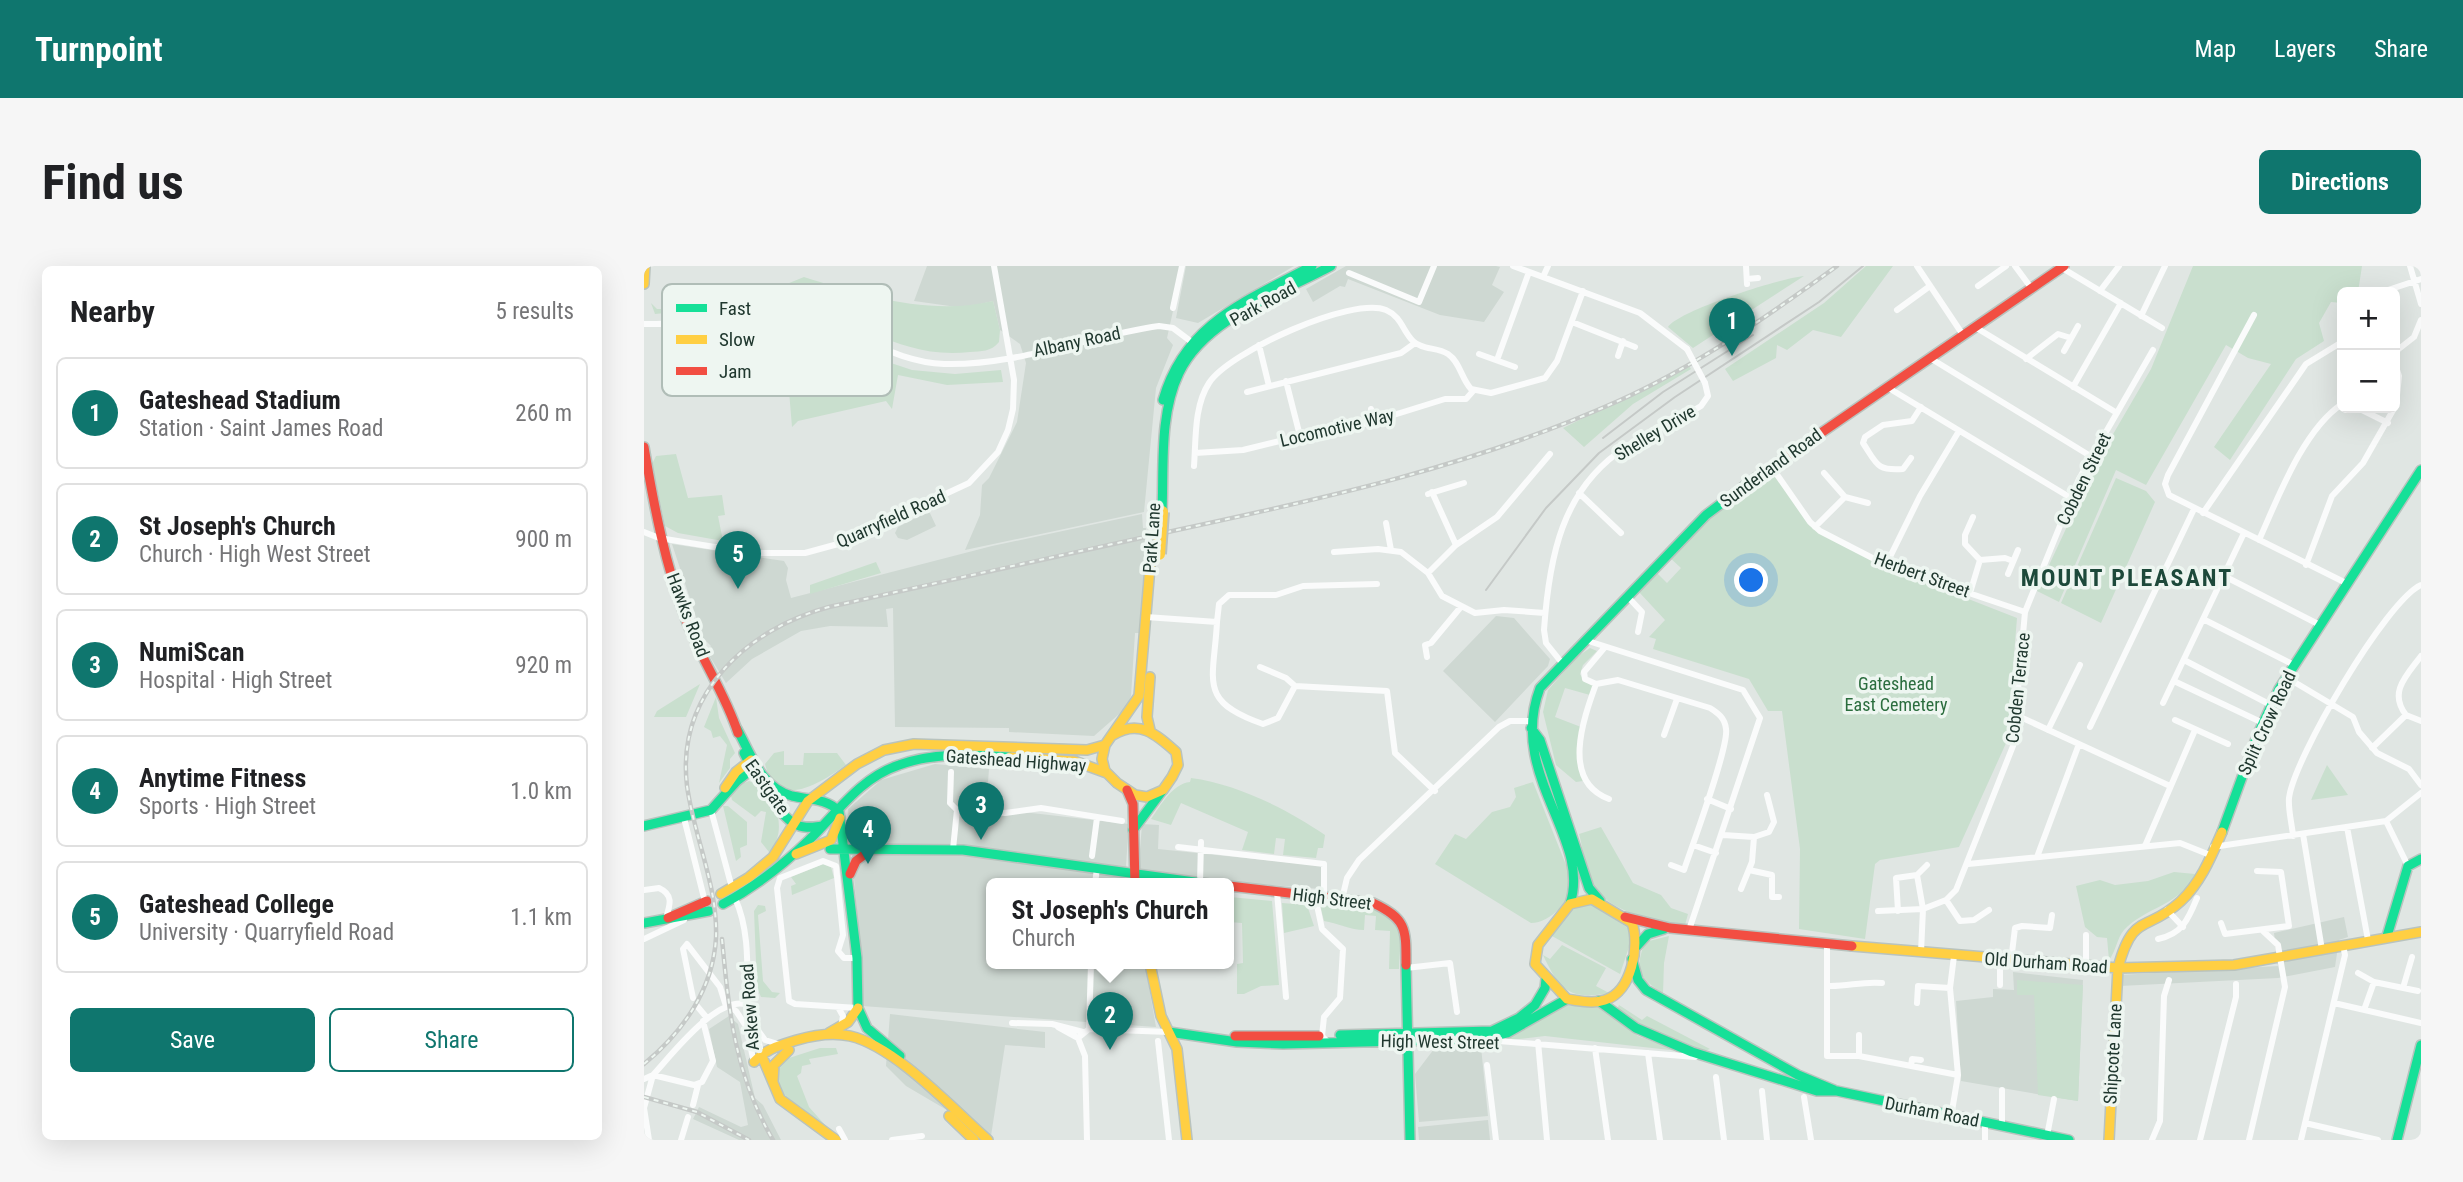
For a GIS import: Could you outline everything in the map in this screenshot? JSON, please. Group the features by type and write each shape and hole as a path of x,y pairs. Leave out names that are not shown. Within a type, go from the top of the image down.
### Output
{"main road":[{"path":"644,284 646,266"},
{"name":"Park Road","path":"1194,344 1226,314 1312,266"},
{"name":"Park Road","path":"1194,344 1331,266"},
{"name":"Sunderland Road","path":"1530,724 1536,695 1563,663 1706,516 1771,466 2063,267"},
{"name":"Park Lane","path":"1150,730 1147,717 1150,617 1164,391 1176,359 1194,344"},
{"name":"Hawks Road","path":"644,447 665,543 697,647 717,681 737,729"},
{"name":"Split Crow Road","path":"2118,968 2125,941 2133,930 2179,903 2199,881 2263,723 2286,677 2387,530 2421,470"},
{"name":"Park Lane","path":"1109,740 1139,696 1150,617"},
{"path":"1530,724 1540,740 1589,888 1600,901 1625,917 1635,928 1637,946"},
{"path":"1530,724 1531,745 1576,874 1576,886 1570,904 1536,950 1535,964 1567,999"},
{"path":"1133,830 1163,790 1176,770 1178,758 1176,752 1150,730 1132,725 1109,740 1102,759 1107,774 1127,790 1143,796 1163,790"},
{"name":"Eastgate","path":"737,729 761,784 794,824"},
{"name":"Gateshead Highway","path":"814,797 865,758 895,744 971,744 1087,750 1109,740"},
{"name":"Gateshead Highway","path":"728,896 838,813 882,772 897,765 942,755 1082,762 1107,774"},
{"path":"644,826 684,818 714,808 752,764"},
{"path":"714,808 730,778 752,764"},
{"name":"Eastgate","path":"752,764 782,792 814,797 838,813"},
{"path":"740,779 761,784"},
{"path":"1127,790 1133,804 1134,878"},
{"path":"814,797 798,812 783,854 825,848 846,851 953,849 1094,862 1132,878"},
{"path":"838,813 846,851 845,872 857,958 858,1008 867,1028 907,1063 928,1087"},
{"path":"825,848 836,835 838,813"},
{"path":"794,824 809,828 821,825"},
{"path":"843,833 854,845 874,849"},
{"path":"825,848 845,872"},
{"path":"845,872 874,849"},
{"path":"2387,936 2407,866 2421,859"},
{"name":"High Street","path":"1234,887 1379,904 1394,913 1404,929 1410,1140"},
{"path":"1570,904 1586,899 1600,901"},
{"path":"667,918 686,919 707,903"},
{"path":"644,923 667,918 707,903"},
{"name":"Old Durham Road","path":"1625,917 1670,928 2086,968 2234,965 2282,959 2387,936 2421,932"},
{"path":"1484,1039 1507,1033 1544,1008 1567,999 1610,999 1618,992 1637,946 1648,934 1670,928"},
{"path":"1632,959 1638,980 1646,990 1798,1075 1837,1091"},
{"name":"Shipcote Lane","path":"2109,1140 2118,968"},
{"path":"1151,969 1161,1016 1179,1140"},
{"name":"High West Street","path":"1164,1037 1249,1043 1486,1031 1504,1026 1541,1000 1546,990 1546,979"},
{"path":"1599,1001 1636,1028 1711,1058 1816,1091 1837,1091"},
{"path":"759,1059 806,1036 834,1031 848,1022 858,1008"},
{"path":"834,1031 874,1044 894,1056 988,1140"},
{"name":"High West Street","path":"1405,1036 1484,1039"},
{"path":"1164,1037 1177,1049 1187,1140"},
{"path":"774,1091 772,1069 786,1047 825,1039 864,1046 890,1063 974,1140"},
{"path":"2398,1140 2421,1045"},
{"name":"Askew Road","path":"759,1059 774,1091 783,1102 838,1134"},
{"name":"Askew Road","path":"759,1059 773,1101 824,1140"},
{"name":"Durham Road","path":"1837,1091 2069,1140"}],"street":[{"name":"Albany Road","path":"994,266 1010,356 1159,326 1173,328 1194,344"},
{"path":"1173,308 1182,266"},
{"path":"1349,273 1419,302 1434,266"},
{"path":"1513,266 1583,291"},
{"path":"1543,277 1548,266"},
{"path":"1746,266 1747,281 1758,278"},
{"path":"1917,266 1963,335"},
{"path":"1978,286 2006,266"},
{"path":"2015,266 2032,289"},
{"path":"2100,291 2119,266"},
{"path":"2141,316 2165,266"},
{"path":"2410,266 2418,280 2421,304"},
{"path":"2063,267 2162,328"},
{"path":"1497,360 1529,272"},
{"path":"2397,287 2418,280"},
{"path":"1897,310 1930,286"},
{"name":"Locomotive Way","path":"1195,453 1243,450 1374,422 1444,399 1466,399 1474,390 1492,393 1545,378 1554,368 1583,291"},
{"name":"Shelley Drive","path":"1563,663 1546,643 1545,614 1558,532 1579,493 1625,447 1698,408 1708,392 1687,349 1640,313 1583,291"},
{"path":"2073,387 2121,303"},
{"path":"1194,466 1199,410 1207,387 1220,370 1259,345 1301,325 1370,307 1385,310 1396,316 1415,343 1450,355 1466,384 1474,390"},
{"path":"2254,315 2165,484 2169,495 2194,509 2348,584"},
{"path":"2398,350 2417,336 2421,320"},
{"path":"1572,322 1635,347"},
{"path":"644,324 662,323"},
{"path":"2064,351 2078,326"},
{"path":"1975,327 2117,413"},
{"path":"2026,359 2058,334 2071,338"},
{"path":"1618,356 1623,341"},
{"path":"1247,392 1401,354 1415,343"},
{"path":"1259,345 1269,386"},
{"path":"2203,513 2306,364 2337,345"},
{"name":"Cobden Street","path":"2025,612 2071,498 2153,350"},
{"path":"892,353 918,361 959,364 1010,356"},
{"path":"1479,354 1515,367"},
{"name":"Quarryfield Road","path":"644,532 665,543 752,553 805,553 838,544 953,492 984,470 1008,430 1014,380 1010,356"},
{"path":"1930,358 2092,457"},
{"path":"1286,381 1300,436"},
{"path":"1887,387 2071,498"},
{"path":"1903,469 1886,470 1879,467 1863,443 1865,437 1883,425 1912,421 1921,407"},
{"path":"2259,540 2306,444 2337,408"},
{"path":"1371,409 1374,422"},
{"path":"2368,413 2388,423"},
{"path":"2306,565 2332,496 2363,463 2391,413"},
{"path":"1886,565 1920,496 1959,431"},
{"path":"1428,573 1456,545 1497,517 1550,454"},
{"path":"1902,478 1903,469 1911,458"},
{"name":"Herbert Street","path":"1771,466 1815,527 1886,565 2025,612"},
{"path":"1824,473 1845,497 1868,503"},
{"path":"1456,545 1430,493 1464,482"},
{"path":"1579,493 1621,533"},
{"path":"1815,527 1845,497"},
{"path":"2090,727 2194,509"},
{"path":"1973,517 1965,544 1980,560"},
{"path":"1385,523 1391,550"},
{"path":"2163,703 2244,533"},
{"path":"2008,574 2018,550"},
{"path":"1334,552 1401,552 1428,573 1442,596 1460,608 1475,613 1504,610 1545,614"},
{"path":"1980,560 2005,558 2013,561"},
{"path":"1970,593 1980,560"},
{"path":"2224,576 2320,625"},
{"path":"1295,686 1278,718 1267,724 1222,704 1213,683 1219,604 1229,595 1276,595 1303,586 1377,584"},
{"path":"2293,836 2290,809 2293,783 2330,704 2399,605 2421,585"},
{"path":"1627,596 1642,612 1638,632"},
{"path":"1427,657 1425,645 1432,643 1460,608"},
{"name":"Cobden Terrace","path":"1946,900 1961,880 1968,864 2013,746 2025,612"},
{"path":"1150,617 1217,622"},
{"path":"2203,619 2294,665"},
{"path":"1585,640 1743,690 1760,718 1689,930"},
{"path":"1605,647 1584,672 1585,679 1596,684 1618,680 1710,708 1725,722 1727,736 1684,870 1671,865"},
{"path":"2421,656 2398,692 2399,704 2406,715 2421,721"},
{"path":"2184,660 2271,705"},
{"path":"2048,730 2080,665"},
{"path":"1260,667 1286,678 1295,686 1387,691 1395,753 1434,791"},
{"path":"2286,677 2353,717 2359,732 2372,748 2384,758 2409,769 2421,785"},
{"path":"2174,681 2263,723"},
{"path":"1596,684 1583,724 1579,757 1582,771 1592,790 1609,799"},
{"path":"1664,736 1677,699"},
{"path":"2103,700 2113,704"},
{"path":"2016,715 2170,786"},
{"path":"2372,748 2406,715"},
{"path":"2175,720 2228,744"},
{"path":"1342,899 1346,878 1354,866 1502,724 1530,724"},
{"path":"2145,846 2195,730"},
{"path":"2037,857 2079,744"},
{"path":"951,772 950,803 957,810 1005,813 1049,810 1122,821"},
{"path":"1968,864 2180,843 2212,851 2386,821 2421,793"},
{"path":"1723,835 1754,837 1769,832 1774,822 1767,795"},
{"path":"1707,799 1731,809"},
{"name":"Askew Road","path":"714,808 728,896 745,921 748,1029 759,1059"},
{"path":"953,849 957,810"},
{"path":"684,818 707,903"},
{"path":"1095,878 1097,818"},
{"path":"2386,821 2407,866"},
{"path":"2347,827 2368,940"},
{"path":"2303,834 2322,950"},
{"path":"1741,889 1749,870 1754,837"},
{"path":"1201,842 1204,878"},
{"path":"1693,845 1716,853"},
{"path":"1178,847 1324,864 1319,896 1322,929 1343,949 1340,998 1324,1017 1325,1039"},
{"path":"857,958 844,958 838,951 843,934 845,872 833,864 818,862 779,880 777,888 786,989 791,1003 858,1008"},
{"path":"1898,911 1896,878 1917,876 1927,865"},
{"path":"1749,870 1772,874 1772,897 1779,897"},
{"path":"2221,923 2225,934 2289,926 2281,872 2258,871"},
{"path":"1917,876 1923,909 1921,952"},
{"path":"644,890 659,888 670,900 667,918"},
{"path":"1277,892 1286,997"},
{"path":"2158,939 2173,936 2183,927 2197,898"},
{"path":"1878,911 1923,909 1946,900 1960,921 1974,920 1989,910"},
{"path":"2167,910 2183,927"},
{"path":"2000,985 2015,928 2050,928 2052,915"},
{"path":"644,939 686,919"},
{"path":"2249,1140 2285,988 2278,944 2263,931"},
{"path":"2086,935 2086,968"},
{"path":"1827,943 1827,1056 1859,1056 1958,1076"},
{"path":"693,998 682,949 690,944 720,987 726,1006 736,1011 748,1029"},
{"path":"2301,1140 2345,955 2343,945"},
{"path":"1951,1117 1958,1076 1950,988 1954,956"},
{"path":"2403,988 2412,957"},
{"path":"1406,968 1450,963 1457,1012"},
{"path":"1087,1140 1083,1033 1090,969"},
{"path":"2358,973 2374,982 2418,991"},
{"path":"2152,1140 2160,1121 2164,996 2169,980"},
{"path":"1827,986 1849,987 1860,981 1882,983"},
{"path":"2364,1010 2374,982"},
{"path":"2200,1140 2236,997 2236,984"},
{"path":"1917,1003 1917,986 1950,988"},
{"path":"2334,1003 2421,1023"},
{"path":"644,1079 653,1074 705,1019 726,1006 749,1005"},
{"name":"Askew Road","path":"749,1005 757,1027 768,1042 786,1047"},
{"path":"693,1105 698,1085 712,1066 705,1019 697,1006"},
{"path":"834,1031 844,1019 838,1007"},
{"path":"1012,1023 1058,1026 1083,1033"},
{"name":"Askew Road","path":"757,1027 759,1059"},
{"name":"High West Street","path":"1083,1033 1164,1037"},
{"path":"1859,1035 1859,1056"},
{"path":"1164,1037 1169,1140"},
{"name":"High West Street","path":"1484,1039 1711,1058"},
{"path":"1538,1042 1547,1140"},
{"path":"1595,1048 1608,1140"},
{"path":"1648,1053 1660,1140"},
{"path":"1911,1066 1912,1059 1921,1060"},
{"path":"1487,1065 1496,1140"},
{"path":"653,1074 698,1085"},
{"path":"649,1140 645,1108 653,1074"},
{"path":"1716,1077 1724,1140"},
{"path":"2002,1090 2002,1126"},
{"path":"1762,1091 1767,1140"},
{"path":"1804,1097 1811,1140"},
{"path":"2047,1136 2054,1099"},
{"path":"681,1140 688,1116"},
{"path":"1985,1123 1986,1139"},
{"path":"2305,1123 2378,1140"},
{"path":"838,1134 845,1140"},
{"path":"892,1140 922,1136"}],"shaded area":[{"path":"927,266 1183,266 1167,338 1173,345 1156,388 1144,512 965,550 980,515 982,485 989,478 1017,422 1026,363 1020,344 1000,330 993,301 964,308 914,301"},
{"path":"1186,266 1294,266 1198,323 1176,318"},
{"path":"1346,266 1496,266 1500,267 1492,285 1504,292 1484,322 1440,315 1348,279 1345,287 1340,286 1313,302 1306,289"},
{"path":"929,511 936,526 907,540 898,538 895,533 898,527"},
{"path":"1142,514 1143,528 1146,528 1140,633 1135,633 1131,696 1126,708 1094,736 1009,732 1009,728 895,727 893,608 886,609 888,627 830,626 801,631 752,659 726,683 707,652 711,646 703,638 672,544 784,561 788,568 786,580 791,598 992,546"},
{"path":"1496,616 1514,618 1550,659 1548,666 1495,722 1443,671"},
{"path":"935,764 989,769 986,808 1129,824 1126,865 1129,878 986,878 986,969 1146,969 1156,1027 862,1006 862,971 848,809 881,780"},
{"path":"1142,824 1159,825 1158,849 1322,866 1321,889 1234,882 1234,878 1140,878"},
{"path":"2344,917 2348,937 2339,940 2335,967 2278,978 2120,986 2120,975 2278,966 2274,933"},
{"path":"2013,972 2083,980 2078,1101 1961,1081 1956,1001 1993,997 1993,989 2014,990"},
{"path":"890,1014 1045,1032 1045,1048 1005,1045 991,1136 906,1086 886,1066"},
{"path":"729,1016 738,1024 755,1098 763,1105 781,1140 739,1140 693,1119 699,1107 741,1127 748,1125 740,1082 717,1067 709,1029"},
{"path":"1481,1047 1488,1116 1419,1122 1415,1074 1434,1049"},
{"path":"1488,1120 1490,1140 1419,1140 1418,1127"}],"green space":[{"path":"1866,266 1893,266 1841,337 1813,330 1787,350 1777,345 1776,358 1733,381 1725,369 1824,303"},
{"path":"2193,266 2362,266 2359,287 2337,287 2337,303 2331,302 2319,323 2324,341 2296,359 2230,460 2214,447 2271,364 2248,358 2226,345 2146,485 2116,470 2059,602 2037,591 2098,460 2151,369"},
{"path":"1804,276 1693,348 1668,327 1676,320 1710,304"},
{"path":"804,277 827,284 787,284"},
{"path":"892,301 946,306 993,301 1000,330 999,342 993,348 944,353 892,341"},
{"path":"651,303 657,309 662,309 662,313 655,314"},
{"path":"892,363 912,370 955,374 1001,370 1003,382 947,385 898,375 892,409 886,401 798,421 792,427 790,396 892,396"},
{"path":"1689,366 1691,369 1633,404 1584,447 1563,428"},
{"path":"676,454 688,498 722,495 725,515 718,516 723,541 678,533 665,526 652,464 656,456"},
{"name":"Gateshead East Cemetery","path":"1771,468 1809,524 1884,566 2017,618 2007,741 1959,847 1880,860 1875,864 1865,939 1799,929 1800,849 1782,711 1768,711 1749,679 1653,649 1656,639 1649,637 1665,620 1639,592 1657,573 1667,583 1681,568 1668,556 1707,516"},
{"path":"2116,478 2146,491 2155,502 2101,623 2061,603"},
{"path":"876,562 881,573 810,594 810,585"},
{"path":"1590,648 1597,651 1583,665 1580,674 1584,681 1594,686 1590,695 1565,688 1555,717 1581,727 1577,758 1583,781 1576,782 1556,765 1543,712 1548,690 1577,657"},
{"path":"700,684 686,717 654,717 657,711"},
{"path":"716,697 719,718 735,753 730,759 730,768 719,783 727,745 720,736 713,738 711,731 704,727"},
{"path":"784,751 784,765 803,765 804,753 837,753 846,765 813,785 790,790 779,787 771,779 765,764 774,753"},
{"path":"2327,765 2348,795 2311,800"},
{"path":"1191,778 1244,792 1278,807 1325,835 1323,848 1318,848 1316,858 1283,855 1285,839 1276,838 1274,854 1242,850 1248,832 1181,803 1171,825 1151,819 1172,791 1190,782"},
{"path":"749,781 766,793 777,812 778,833 769,852 761,842 766,812 761,811 755,817 732,800 731,796 737,786"},
{"path":"1533,782 1572,880 1568,895 1559,909 1546,919 1531,923 1435,864 1455,834 1466,839 1492,812 1510,807 1516,797 1514,788"},
{"path":"723,806 728,806 747,822 747,845 740,848 741,857 736,861"},
{"path":"1601,827 1633,883 1661,895 1671,908 1688,914 1685,925 1637,915 1613,905 1596,889 1587,869 1579,834"},
{"path":"823,864 831,867 834,878 792,895 791,886 796,884 791,877"},
{"path":"2174,872 2195,874 2181,893 2124,930 2109,960 2107,938 2097,937 2085,927 2076,886 2100,880 2115,885 2148,881"},
{"path":"1234,897 1272,901 1279,985 1261,986 1244,994 1237,994 1237,964 1243,963 1242,923 1234,922"},
{"path":"1282,903 1307,905 1314,926 1284,933"},
{"path":"1586,904 1593,905 1628,928 1631,941 1620,974 1552,936 1572,910"},
{"path":"758,905 765,906 766,911 758,915 763,981 772,992 780,993 775,998 761,997 757,988 754,911"},
{"path":"1320,905 1368,908 1389,917 1400,936 1399,969 1389,969 1390,931 1375,930 1376,916 1365,915 1364,930 1354,929 1324,921"},
{"path":"1669,936 1664,963 1663,994 1644,978 1640,960 1645,942"},
{"path":"1562,945 1606,968 1596,986 1609,993 1584,995 1567,990 1560,984 1543,955 1550,959"},
{"path":"2017,980 2083,985 2078,1101 2038,1095 2034,995 2017,995"},
{"path":"1562,1005 1602,1008 1638,1036 1679,1051 1545,1036 1501,1041"},
{"path":"1619,1005 1642,1020 1647,1016 1710,1049 1702,1052 1647,1030 1617,1009"},
{"path":"820,1048 836,1048 838,1054 809,1059 811,1064 802,1066 801,1073 797,1076 809,1107 826,1126 780,1092 775,1073 789,1058"}],"tram line":[{"path":"1486,590 1546,508 1599,453 1675,397 1819,302 1863,266"},
{"path":"1603,438 1663,392 1753,335"}],"railway":[{"path":"644,1064 671,1038 694,1008 714,957 716,919 713,899 687,786 687,753 693,722 705,695 723,670 745,649 771,631 799,617 829,607 1345,492 1400,478 1508,444 1616,402 1674,373 1758,322 1837,266"},
{"path":"722,939 731,1018 742,1067 760,1116 773,1140"},
{"path":"644,1097 697,1112 749,1140"}],"traffic: fast":[{"path":"1163,400 1173,374 1186,352 1203,333 1242,303 1312,266"},
{"path":"1162,512 1168,406 1179,373 1191,354 1225,322 1331,266"},
{"path":"2222,832 2257,736 2279,689 2421,470"},
{"path":"1570,904 1574,879 1570,855 1541,777 1534,749 1533,720 1540,688 1706,515 1751,481"},
{"path":"1531,728 1540,740 1589,888 1600,901"},
{"path":"737,729 758,769 772,786 792,796 823,802 839,811 857,958 858,1008 867,1028 900,1056"},
{"path":"744,753 766,792 788,819 801,827 822,826"},
{"path":"723,904 779,867 861,787 885,771 912,761 940,756 1010,757"},
{"path":"644,826 711,810 737,781 755,767"},
{"path":"1133,830 1162,791"},
{"path":"830,849 963,850 1166,878"},
{"path":"2387,936 2408,866 2421,859"},
{"path":"644,923 709,911"},
{"path":"1637,946 1648,934 1664,929"},
{"path":"1632,959 1638,980 1646,990 1798,1075 1834,1090"},
{"path":"1406,965 1410,1140"},
{"path":"1340,1035 1492,1031 1519,1018 1535,1005 1545,988 1546,979"},
{"path":"1169,1032 1237,1042 1283,1044 1484,1039 1507,1033 1567,999"},
{"path":"1599,1001 1636,1028 1692,1052 1817,1091 1837,1091 2069,1140"},
{"path":"2397,1140 2421,1045"}],"traffic: slow":[{"path":"644,284 645,266"},
{"path":"1159,554 1162,512"},
{"path":"1113,735 1131,728 1147,731 1176,752 1178,765 1163,790 1147,797 1135,795 1105,771 1102,759 1105,745 1139,696 1151,555"},
{"path":"1150,677 1147,717 1150,730"},
{"path":"721,894 748,878 773,857 808,801 857,764 884,750 914,744 1087,750 1105,745"},
{"path":"1010,757 1074,761 1107,773"},
{"path":"725,788 736,772 751,760"},
{"path":"796,854 831,840 840,818"},
{"path":"2109,1140 2118,968 2124,950 2136,930 2169,911 2188,894 2205,869 2222,832"},
{"path":"1592,899 1632,923 1635,943 1632,967 1622,988 1605,1000 1591,1002 1567,999 1535,964 1538,945 1570,904 1592,899"},
{"path":"1852,946 2118,968 2234,965 2421,932"},
{"path":"1151,969 1161,1016 1177,1049 1187,1140"},
{"path":"829,1033 848,1022 858,1008"},
{"path":"754,1062 774,1048 803,1038 830,1034 850,1036 886,1052 904,1065 988,1140"},
{"path":"773,1081 774,1065 789,1050"},
{"path":"761,1054 780,1099 836,1140"},
{"path":"949,1116 974,1140"}],"traffic: jam":[{"path":"1751,481 2064,266"},
{"path":"644,447 672,578 692,634 738,733"},
{"path":"1127,790 1133,804 1135,878"},
{"path":"850,874 856,861 869,851"},
{"path":"1234,887 1373,903 1393,914 1402,926 1406,942 1406,965"},
{"path":"668,918 707,901"},
{"path":"1625,917 1670,928 1852,946"},
{"path":"1235,1036 1319,1036"}],"place":[{"name":"Gateshead Stadium","path":"1732,356"},
{"name":"Gateshead College","path":"738,589"},
{"name":"NumiScan","path":"981,840"},
{"name":"Anytime Fitness","path":"868,864"},
{"name":"St Joseph's Church","path":"1110,1050"}],"district":[{"name":"MOUNT PLEASANT","path":"2127,578"}]}
